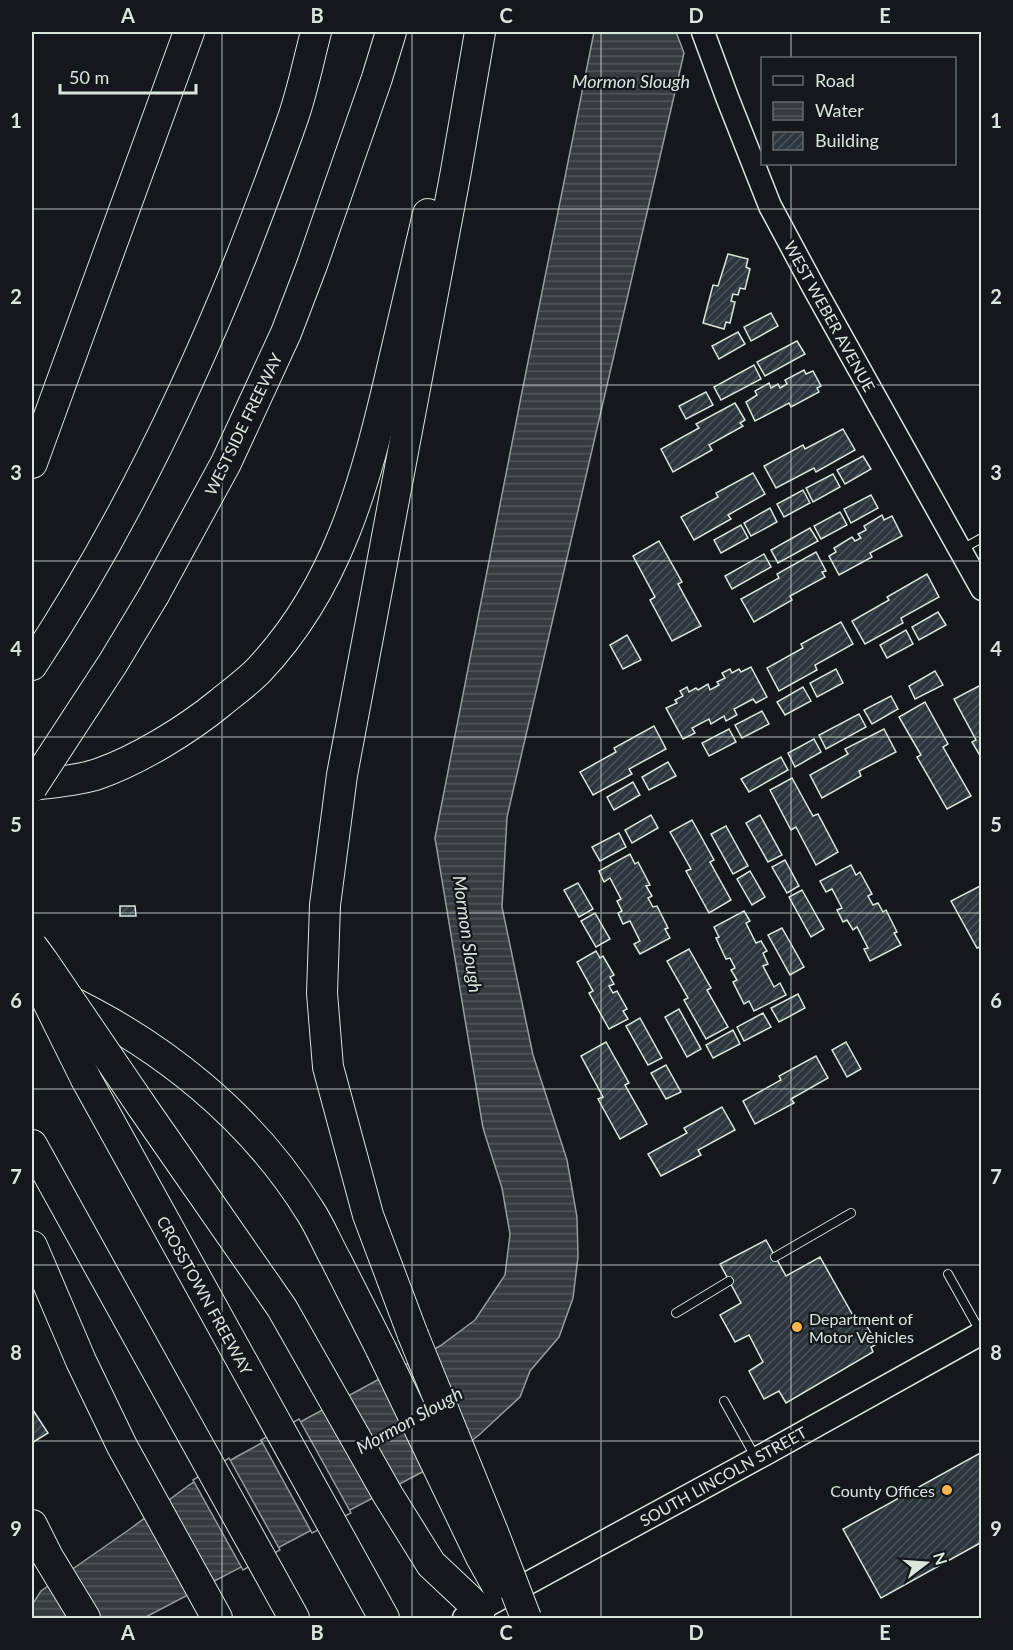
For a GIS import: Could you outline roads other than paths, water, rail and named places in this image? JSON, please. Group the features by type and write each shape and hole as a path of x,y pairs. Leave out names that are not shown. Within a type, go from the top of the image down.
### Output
{"highway":[{"path":"32,464 189,32"},
{"path":"32,665 110,538 146,469 215,321 272,178 295,112 316,32"},
{"name":"WESTSIDE FREEWAY","path":"32,786 107,672 154,595 226,463 286,333 378,78 391,32"},
{"path":"32,786 98,774 172,738 204,717 257,672 291,630 322,582 344,538 377,431 421,246 466,32"},
{"path":"480,32 342,775 325,905 322,993 328,1067 368,1215 413,1335 526,1618"},
{"path":"32,946 282,1308 388,1495 431,1564 480,1616"},
{"name":"CROSSTOWN FREEWAY","path":"32,969 86,1079 384,1618"},
{"path":"32,985 95,1013 135,1037 199,1083 267,1151 311,1212 381,1349 481,1557 515,1618"},
{"path":"32,1145 294,1618"},
{"path":"32,1246 67,1330 103,1407 152,1502 211,1608"},
{"path":"32,1525 48,1557 85,1618"}],"street":[{"name":"WEST WEBER AVENUE","path":"703,32 770,206 981,589"},
{"name":"SOUTH LINCOLN STREET","path":"480,1616 981,1333"}],"lane":[{"path":"960,550 981,538"},
{"path":"775,1257 851,1213"},
{"path":"948,1274 981,1333"},
{"path":"675,1312 729,1281"},
{"path":"724,1401 756,1459"}],"water":[{"name":"Mormon Slough","path":"594,32 676,32 684,53 507,817 502,907 533,1055 567,1160 577,1217 578,1257 573,1298 559,1337 530,1371 520,1397 479,1435 449,1458 144,1618 32,1618 32,1605 41,1591 189,1485 440,1346 475,1320 505,1275 510,1234 502,1188 483,1128 435,838"}],"place":[{"name":"Department of Motor Vehicles","path":"797,1327"},
{"name":"County Offices","path":"947,1490"}]}
